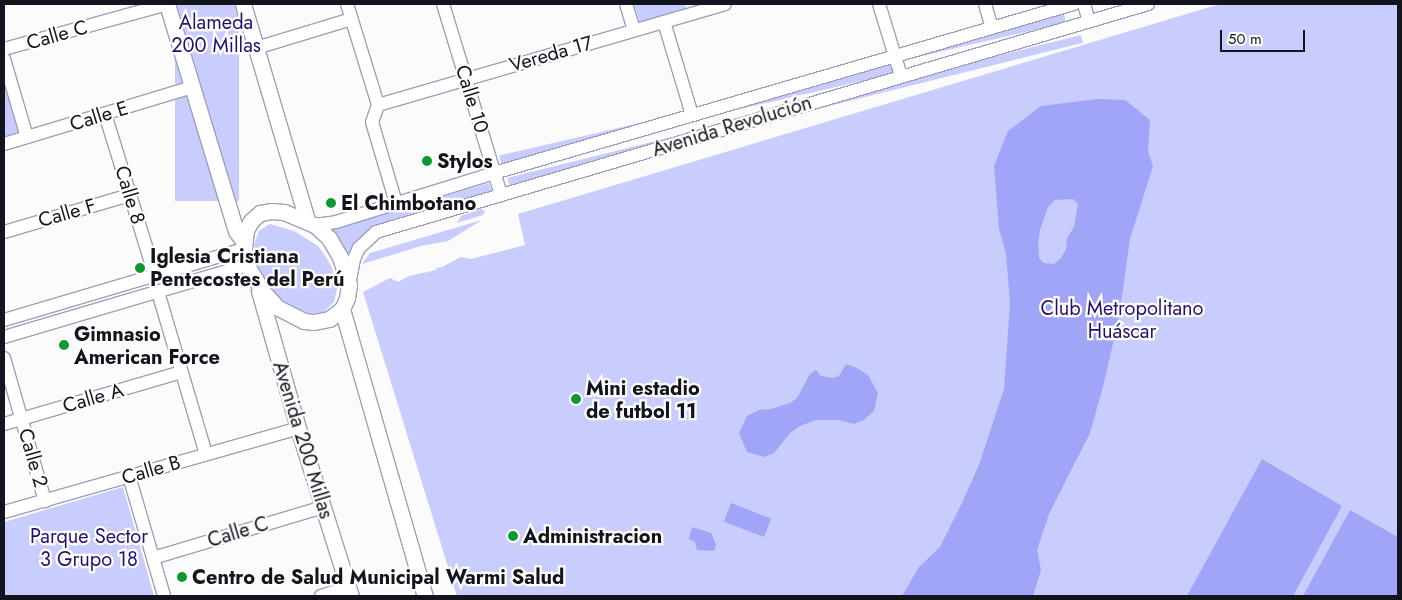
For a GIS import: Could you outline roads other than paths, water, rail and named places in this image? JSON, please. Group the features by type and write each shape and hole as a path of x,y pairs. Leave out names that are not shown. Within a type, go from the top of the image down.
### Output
{"main road":[{"path":"167,4 194,87 236,231 244,246"},
{"path":"244,4 311,222"},
{"path":"271,211 284,212 311,222 329,238 340,257 349,285 347,298 342,309 329,319 313,322 304,321 278,308 256,282 247,265 244,246 246,230 251,220 260,213 271,211"},
{"name":"Avenida 200 Millas","path":"256,282 298,428 349,592"},
{"path":"342,309 425,596"}],"street":[{"name":"Calle C","path":"4,49 167,4"},
{"path":"347,4 378,105 372,122 396,204"},
{"name":"Calle 10","path":"443,4 501,195"},
{"path":"626,4 634,30"},
{"name":"Vereda 17","path":"378,105 664,22 691,9 726,4"},
{"path":"879,4 901,76"},
{"path":"984,4 992,28"},
{"path":"1071,4 1076,25"},
{"name":"Avenida Revolución","path":"311,222 336,222 494,173 1071,4"},
{"path":"1084,4 1090,21"},
{"name":"Avenida Revolución","path":"349,285 354,258 359,248 376,232 1148,4"},
{"path":"256,48 352,20"},
{"path":"664,22 692,115"},
{"path":"4,59 27,137"},
{"name":"Calle E","path":"4,144 194,87"},
{"name":"Calle 8","path":"105,114 155,276"},
{"name":"Calle F","path":"4,232 130,195"},
{"path":"4,320 155,276 244,246"},
{"path":"4,337 247,265"},
{"path":"158,292 206,454"},
{"name":"Calle 2","path":"4,358 45,501"},
{"name":"Calle A","path":"4,424 182,372"},
{"name":"Calle B","path":"4,512 298,428"},
{"path":"129,476 164,596"},
{"name":"Calle C","path":"153,558 323,507"},
{"path":"321,596 349,592"}],"water":[{"path":"1097,99 1125,100 1150,120 1148,151 1153,166 1130,239 1119,317 1090,433 1049,514 1037,550 1041,570 1033,596 902,596 919,567 940,547 962,503 979,465 1004,389 1010,304 1006,254 999,229 994,166 1008,131 1041,106","holes":["1073,199 1078,204 1074,227 1067,238 1066,249 1061,258 1054,264 1044,263 1039,258 1038,244 1040,230 1048,207 1055,200"]},
{"path":"846,364 868,375 878,393 874,411 864,420 854,424 838,420 816,420 800,426 790,433 774,453 764,457 747,452 739,433 747,416 759,410 771,409 790,403 797,398 810,374 816,370 821,376 833,378 839,376"},
{"path":"1262,459 1342,506 1293,596 1187,596"},
{"path":"731,503 771,518 764,537 724,522"},
{"path":"1350,510 1398,537 1398,596 1303,596"},
{"path":"692,527 711,533 716,545 714,551 697,550 695,542 689,539"}],"place":[{"name":"Stylos","path":"427,161"},
{"name":"El Chimbotano","path":"331,203"},
{"name":"Iglesia Cristiana Pentecostes del Perú","path":"140,268"},
{"name":"Gimnasio American Force","path":"64,345"},
{"name":"Mini estadio de futbol 11","path":"576,399"},
{"name":"Administracion","path":"513,536"},
{"name":"Centro de Salud Municipal Warmi Salud","path":"182,577"}],"park label":[{"name":"Alameda 200 Millas","path":"216,34"},
{"name":"Club Metropolitano Huáscar","path":"1122,320"},
{"name":"Parque Sector 3 Grupo 18","path":"89,548"}]}
